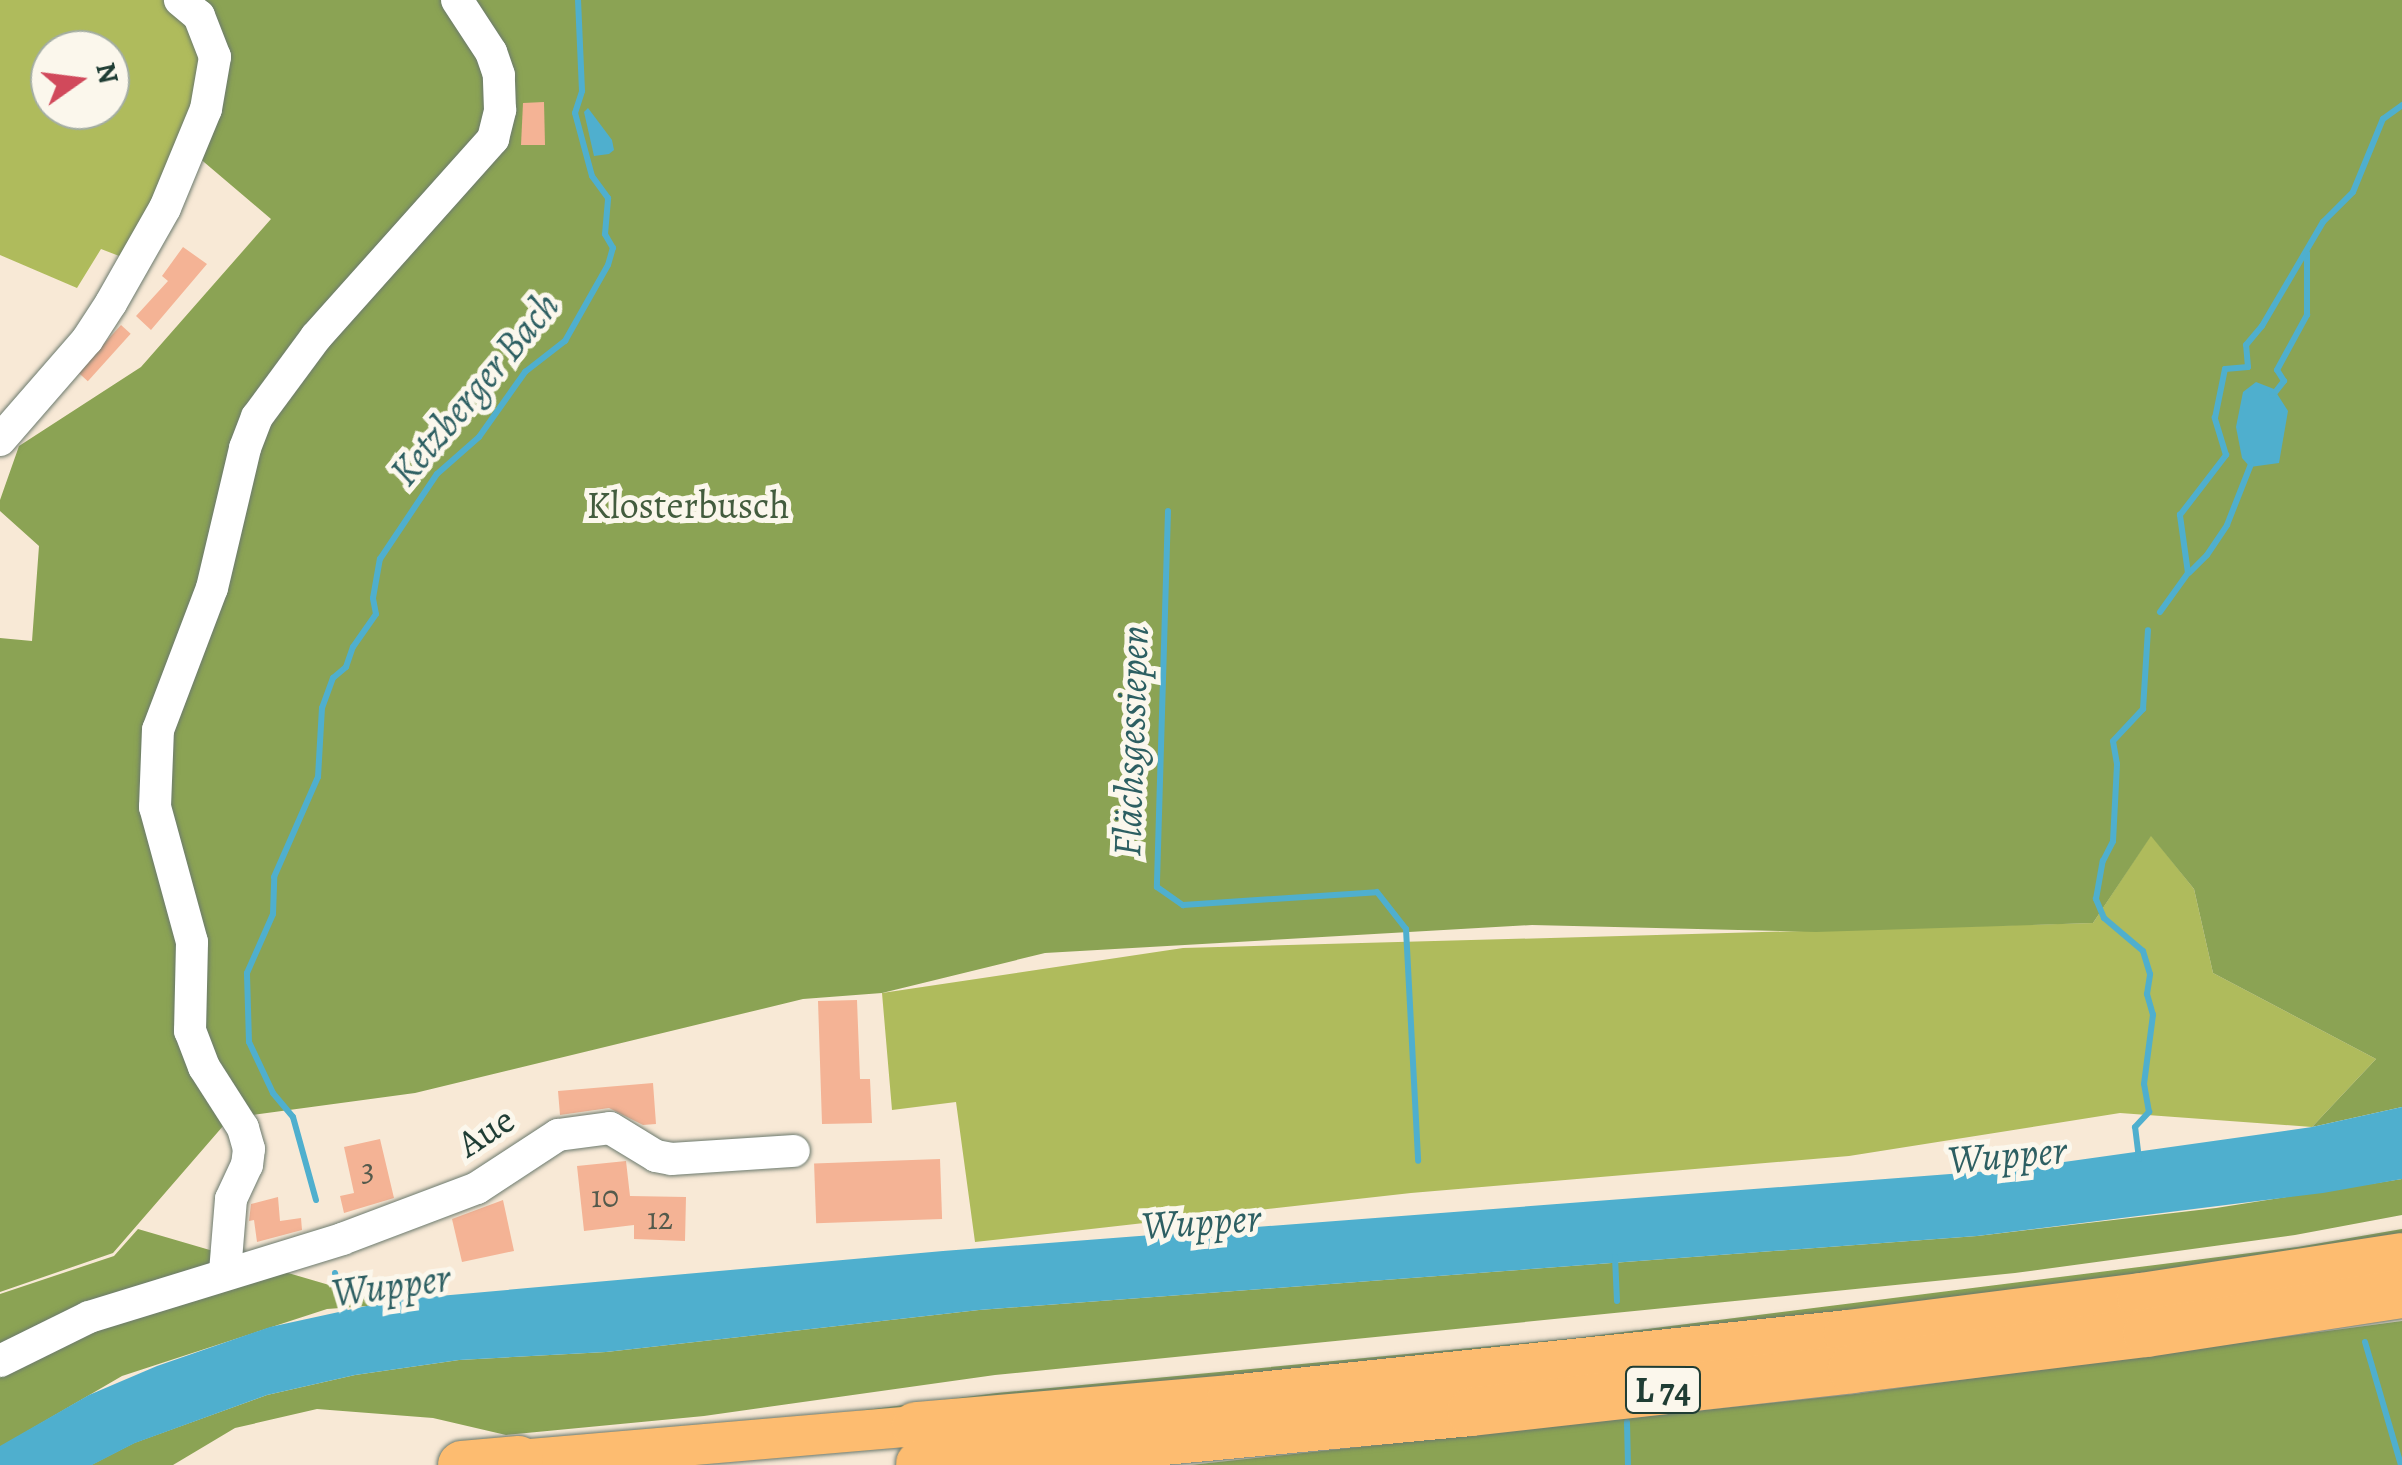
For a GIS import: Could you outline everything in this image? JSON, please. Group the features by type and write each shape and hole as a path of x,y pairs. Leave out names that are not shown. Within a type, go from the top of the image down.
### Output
{"highway":[{"name":"L 74","path":"914,1452 1310,1391 1848,1334 2142,1297 2402,1257"},
{"name":"L 74","path":"914,1452 1274,1432 2148,1333 2402,1294"},
{"name":"L 74","path":"462,1465 519,1460"}],"main road":[{"name":"L 74","path":"519,1460 914,1452"}],"street":[{"path":"0,440 87,340 111,303 165,208 206,109 214,80 212,45 200,16 180,0"},
{"path":"225,1272 231,1199 248,1165 249,1149 243,1128 204,1067 190,1031 192,942 155,807 161,715 212,588 245,448 257,417 316,337 484,152 500,118 499,74 491,52 457,0"},
{"name":"Aue","path":"0,1361 68,1325 225,1272 342,1239 477,1188 546,1139 576,1130 610,1128 666,1158 794,1151"}],"green space":[{"path":"0,0 168,0 186,8 208,81 127,259 101,249 77,288 0,255"},
{"name":"Klosterbusch","path":"190,0 2402,0 2402,1107 2312,1127 2376,1059 2213,973 2194,889 2151,836 2093,923 1816,932 1532,925 1045,953 882,993 803,999 415,1093 230,1118 113,1253 0,1292 0,638 32,641 39,546 0,511 0,500 19,446 141,367 271,219 191,151 225,89"},
{"path":"2151,835 2194,889 2213,973 2376,1059 2312,1127 2120,1113 1849,1156 1411,1193 975,1242 956,1102 892,1110 882,993 1183,948 2093,923"},
{"path":"2402,1179 2402,1215 2295,1235 2015,1273 995,1375 704,1416 506,1435 433,1418 317,1409 235,1428 173,1465 91,1465 134,1443 267,1395 355,1375 459,1360 606,1352 979,1310 1977,1236 2216,1208"},
{"path":"138,1229 394,1304 327,1309 122,1376 0,1447 0,1294 114,1256"},
{"path":"2402,1229 2402,1244 1847,1319 796,1419 997,1393 1576,1338 2298,1247"},
{"path":"2402,1321 2402,1465 1190,1465 1855,1394"}],"water":[{"path":"588,108 612,140 614,150 609,154 594,156 584,112"},
{"path":"2256,382 2274,389 2288,411 2279,463 2250,467 2242,458 2236,427 2243,392"},
{"path":"2402,1107 2402,1179 2323,1193 1977,1236 979,1310 606,1352 459,1360 355,1375 267,1395 135,1443 92,1465 0,1465 0,1446 89,1395 157,1366 270,1327 394,1300 943,1251 2015,1169 2312,1127"}],"building":[{"path":"544,102 545,145 521,145 523,103"},
{"path":"183,247 207,264 151,330 136,316 168,281 162,276"},
{"path":"121,325 131,334 88,381 78,373"},
{"path":"857,1000 860,1079 870,1079 872,1123 822,1124 818,1001"},
{"path":"653,1083 656,1124 643,1125 609,1108 560,1115 558,1091"},
{"path":"380,1139 394,1198 344,1213 340,1196 354,1193 344,1147"},
{"path":"940,1159 942,1219 816,1223 814,1163"},
{"path":"626,1161 630,1196 686,1197 685,1241 634,1239 634,1225 584,1231 577,1166"},
{"path":"278,1197 280,1221 301,1218 302,1230 257,1242 254,1220 249,1221 251,1204"},
{"path":"503,1200 514,1251 462,1262 452,1219"}],"waterway":[{"name":"Ketzberger Bach","path":"316,1200 293,1117 273,1093 249,1042 247,973 273,914 274,877 318,777 322,708 333,678 346,667 353,647 376,614 373,598 380,559 437,474 479,437 525,372 565,341 608,265 613,248 605,234 608,198 592,176 575,113 582,91 578,0"},
{"path":"2160,612 2188,573 2180,515 2226,455 2215,418 2225,369 2248,367 2246,345 2262,326 2323,222 2353,192 2383,119 2402,105"},
{"path":"2273,395 2284,381 2277,370 2307,315 2307,253"},
{"path":"2189,573 2227,525 2251,464"},
{"name":"Flächsgessiepen","path":"1168,511 1157,887 1183,905 1377,892 1406,929 1418,1161"},
{"path":"2139,1159 2135,1127 2149,1112 2144,1084 2153,1015 2147,994 2150,974 2143,951 2104,918 2096,899 2103,861 2113,841 2117,764 2113,741 2143,709 2148,630"},
{"path":"1615,1257 1617,1301"},
{"name":"Ketzberger Bach","path":"335,1273 346,1316"},
{"path":"2365,1342 2401,1465"},
{"path":"1627,1422 1628,1465"}],"water label":[{"name":"Wupper","path":"2007,1155"},
{"name":"Wupper","path":"1201,1222"},
{"name":"Wupper","path":"391,1286"}]}
